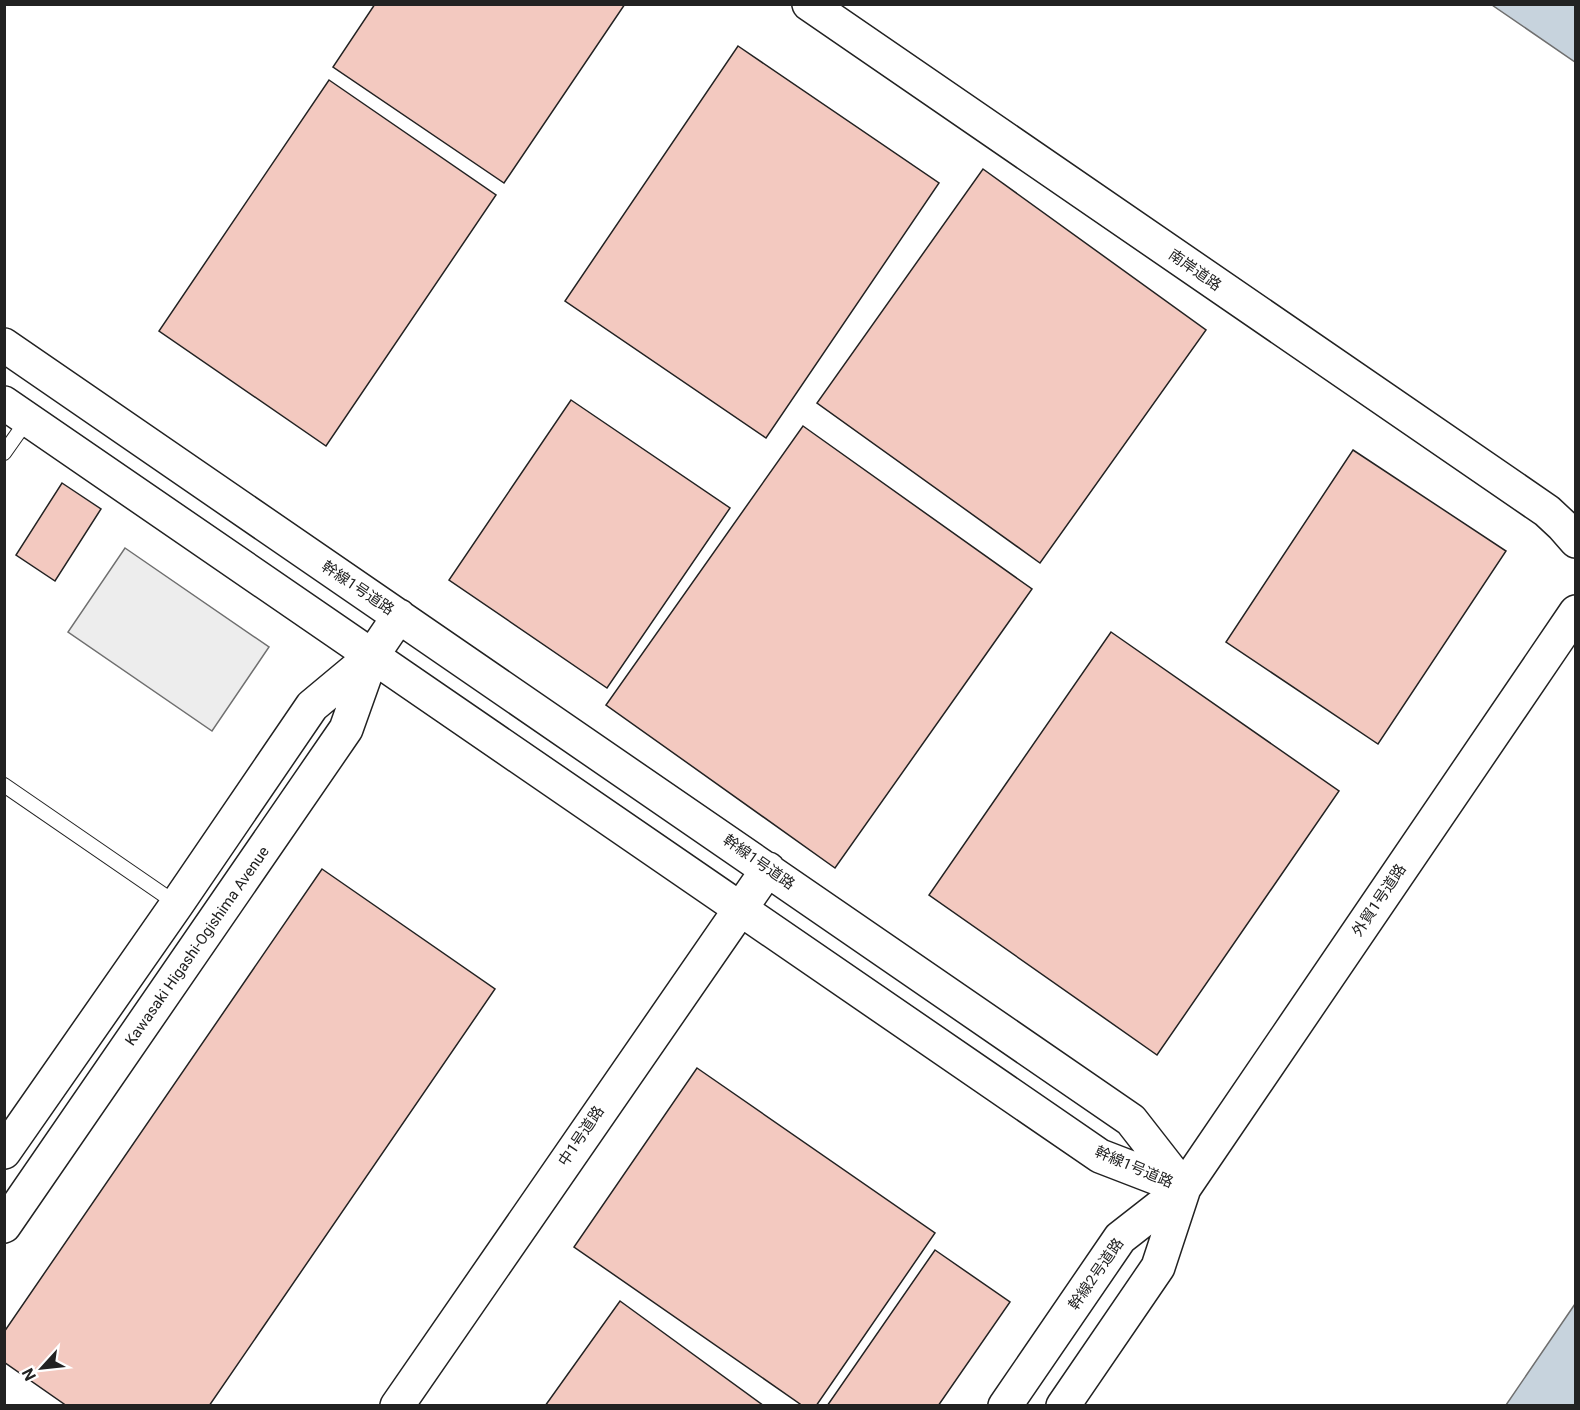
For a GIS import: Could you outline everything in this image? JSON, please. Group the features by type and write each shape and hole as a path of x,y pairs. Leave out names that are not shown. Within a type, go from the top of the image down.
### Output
{"street":[{"name":"南岸道路","path":"809,4 1546,511 1575,541"},
{"name":"幹線1号道路","path":"4,345 1131,1120 1184,1188"},
{"name":"幹線1号道路","path":"16,411 1100,1156 1184,1188"},
{"name":"外貿1号道路","path":"1184,1188 1575,612"},
{"name":"Kawasaki Higashi-Ogishima Avenue","path":"4,1226 346,729 372,656 399,616"},
{"name":"Kawasaki Higashi-Ogishima Avenue","path":"4,1152 312,706 372,656"},
{"name":"中1号道路","path":"397,1406 768,869"},
{"name":"幹線2号道路","path":"1005,1406 1120,1238 1184,1188"},
{"path":"1063,1406 1158,1267 1184,1188"}],"lane":[{"path":"4,453 16,411"},
{"path":"4,784 177,904"}],"shaded area":[{"path":"1492,5 1575,5 1575,62"},
{"path":"125,548 269,647 212,731 68,632"},
{"path":"1575,1304 1575,1405 1506,1405"}],"building":[{"path":"375,4 625,4 504,183 333,67"},
{"path":"738,46 939,183 766,438 565,301"},
{"path":"329,80 496,195 326,446 159,331"},
{"path":"983,169 1206,330 1040,563 817,403"},
{"path":"571,400 730,508 607,688 449,580"},
{"path":"803,426 1032,589 835,868 606,705"},
{"path":"1353,450 1506,551 1378,744 1226,642"},
{"path":"62,483 101,509 55,581 16,555"},
{"path":"1111,632 1339,791 1157,1055 929,895"},
{"path":"322,869 495,989 209,1406 67,1406 4,1362 4,1332"},
{"path":"697,1068 935,1233 816,1406 803,1406 574,1247"},
{"path":"935,1250 1010,1302 938,1406 827,1406"},
{"path":"620,1301 764,1406 545,1406"}]}
